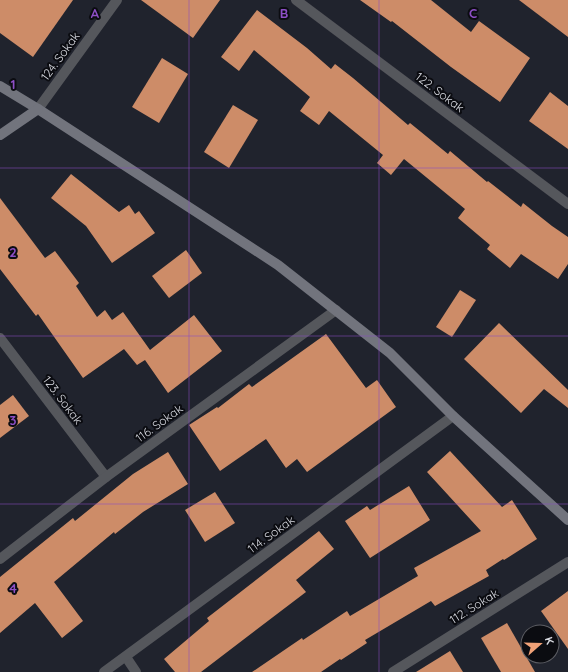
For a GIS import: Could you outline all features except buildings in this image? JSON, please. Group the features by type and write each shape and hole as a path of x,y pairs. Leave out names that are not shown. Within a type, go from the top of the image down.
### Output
{"main road":[{"path":"0,86 38,109 278,265 390,353 453,416 568,520"},
{"path":"0,135 38,109"}],"street":[{"name":"124. Sokak","path":"38,109 117,0"},
{"name":"122. Sokak","path":"296,0 568,204"},
{"name":"116. Sokak","path":"0,559 106,477 336,310"},
{"name":"123. Sokak","path":"0,338 106,477"},
{"name":"114. Sokak","path":"104,672 453,416"},
{"name":"112. Sokak","path":"393,672 568,562"},
{"path":"126,657 136,672"}]}
